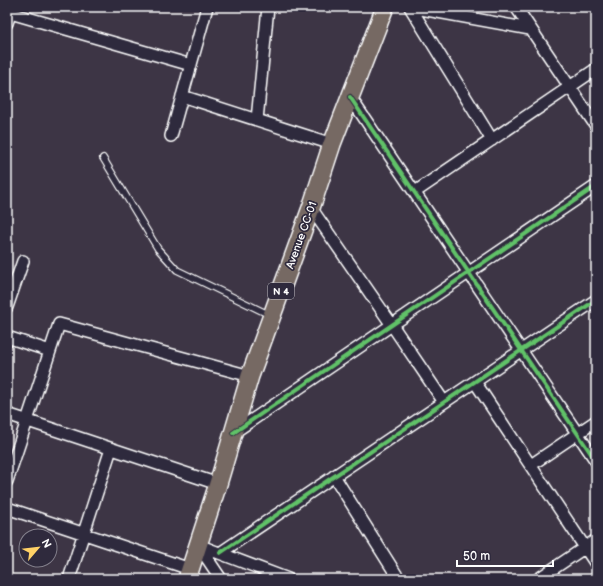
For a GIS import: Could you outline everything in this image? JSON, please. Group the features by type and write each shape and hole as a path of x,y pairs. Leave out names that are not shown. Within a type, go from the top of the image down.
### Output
{"main road":[{"name":"Avenue CC-01","path":"188,574 218,484 250,376 311,208 332,144 385,7"}],"street":[{"path":"171,136 207,7"},
{"path":"257,120 268,7"},
{"path":"410,7 530,29"},
{"path":"410,7 492,140"},
{"path":"516,7 596,126"},
{"path":"8,16 191,64"},
{"path":"415,192 596,69"},
{"path":"182,96 332,144"},
{"path":"350,97 596,461"},
{"path":"233,433 596,186"},
{"path":"311,208 444,402"},
{"path":"7,307 23,261"},
{"path":"220,553 596,300"},
{"path":"7,481 59,324 250,376"},
{"path":"7,337 50,351"},
{"path":"475,382 596,564"},
{"path":"7,414 218,484"},
{"path":"531,465 596,421"},
{"path":"69,579 111,449"},
{"path":"334,476 399,579"},
{"path":"7,508 83,534 188,574"},
{"path":"538,579 596,540"},
{"path":"198,545 288,579"},
{"path":"198,545 221,579"}],"lane":[{"path":"103,158 158,249 177,270 272,316"}],"cycle path":[{"path":"350,97 596,461"},
{"path":"233,433 596,186"},
{"path":"220,553 596,300"}]}
